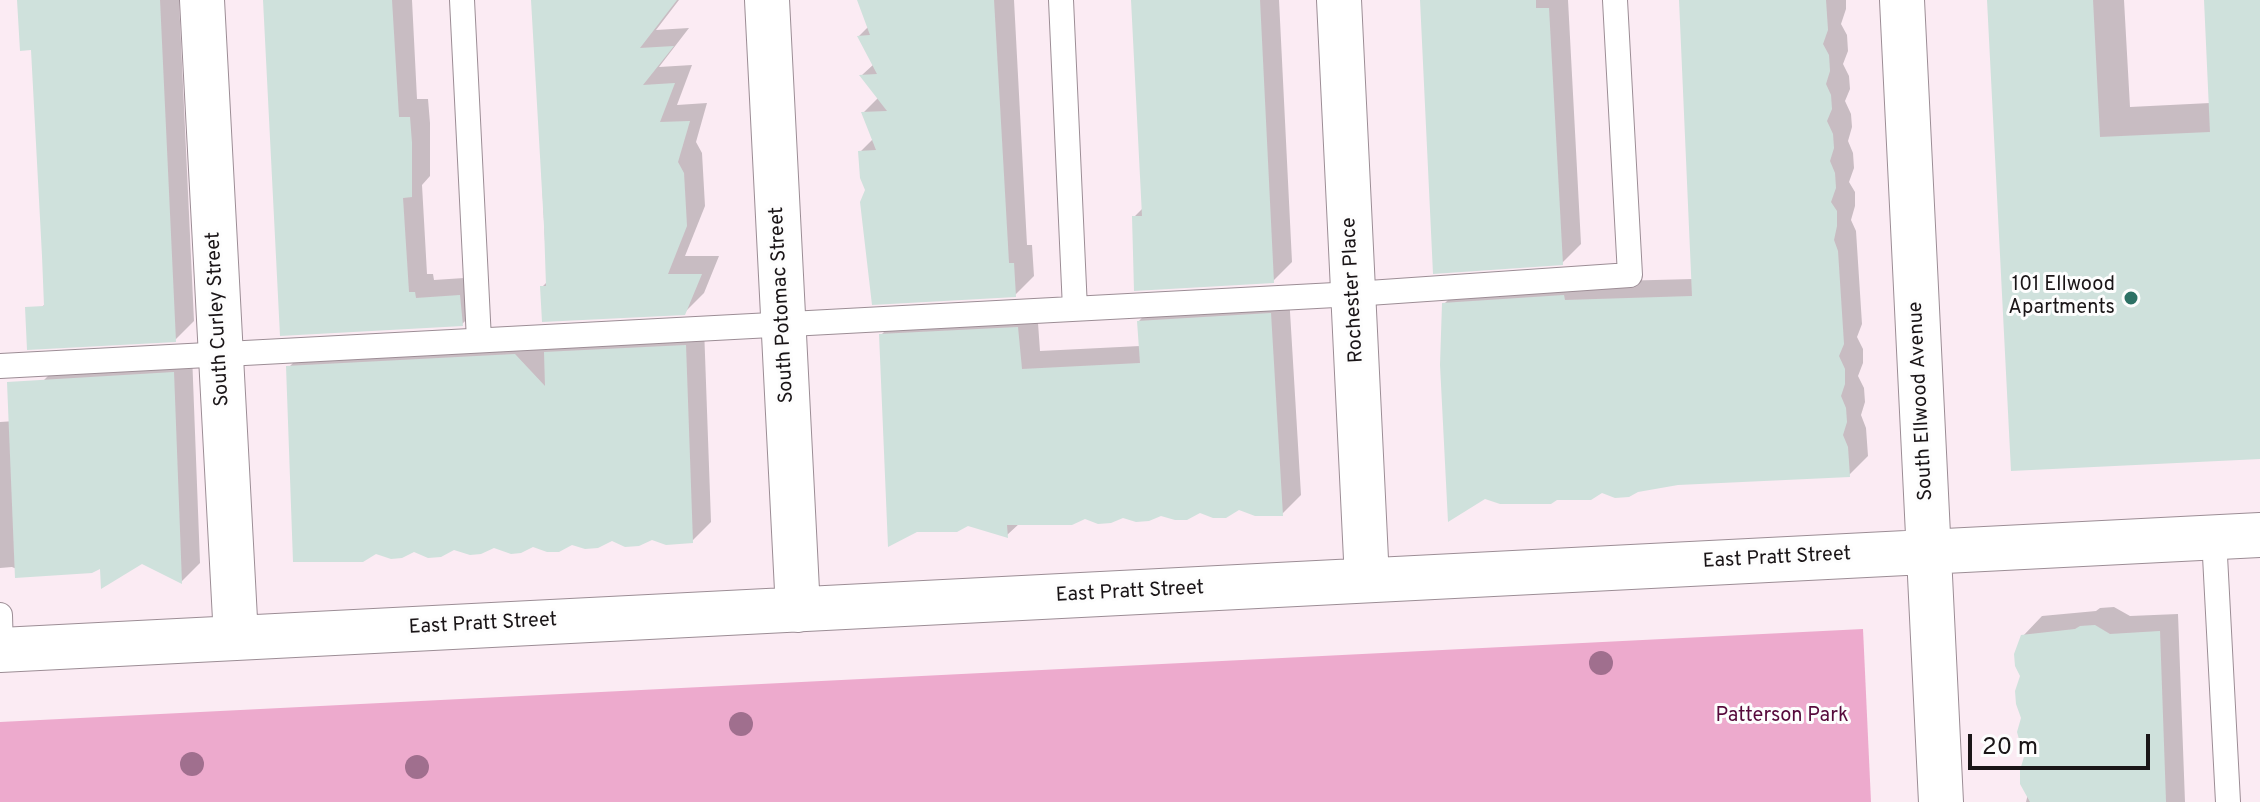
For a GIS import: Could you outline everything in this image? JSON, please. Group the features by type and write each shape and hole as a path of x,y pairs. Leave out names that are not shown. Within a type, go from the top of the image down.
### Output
{"street":[{"name":"South Curley Street","path":"202,0 236,638"},
{"name":"South Potomac Street","path":"767,0 798,610"},
{"name":"Rochester Place","path":"1339,0 1367,580"},
{"name":"South Ellwood Avenue","path":"1902,0 1941,802"},
{"name":"East Pratt Street","path":"0,638 236,638 2260,535"}],"lane":[{"path":"462,0 479,340"},
{"path":"1061,0 1075,309"},
{"path":"0,366 1354,294 1630,275 1615,0"},
{"path":"2214,537 2228,802"}],"green space":[{"name":"Patterson Park","path":"1863,629 1871,802 0,802 0,722"}],"building":[{"path":"17,0 160,0 176,342 27,350 25,307 44,306 31,50 20,51"},
{"path":"263,0 392,0 399,117 410,117 412,143 412,197 403,198 409,292 415,292 416,298 460,295 463,326 280,336"},
{"path":"531,0 677,0 640,48 674,46 643,85 675,83 660,122 690,121 678,162 684,173 687,226 668,274 702,274 685,315 542,322 540,286 546,286 544,226"},
{"path":"857,0 994,0 1009,263 1014,263 1016,297 872,305 860,202 865,190 860,178 858,151 876,150 861,112 887,111 859,75 877,74 857,36 870,35"},
{"path":"1131,0 1260,0 1274,283 1134,291 1132,216 1142,216"},
{"path":"1420,0 1536,0 1536,8 1549,8 1563,265 1433,274"},
{"path":"1679,0 1826,0 1828,30 1823,44 1829,55 1830,71 1826,84 1832,109 1827,121 1833,134 1834,148 1830,161 1836,188 1831,202 1837,211 1834,240 1838,251 1844,344 1839,356 1845,369 1841,396 1846,408 1847,422 1843,435 1848,447 1850,477 1678,485 1638,492 1629,497 1615,498 1602,493 1591,500 1557,500 1551,504 1500,504 1485,499 1448,522 1440,365 1442,303 1564,295 1565,300 1692,296"},
{"name":"101 Ellwood Apartments","path":"1987,0 2093,0 2100,137 2210,132 2204,0 2260,0 2260,459 2011,471"},
{"path":"1271,313 1283,516 1255,516 1239,510 1226,518 1213,518 1200,513 1187,520 1161,516 1136,522 1123,518 1098,524 1085,519 1072,525 1007,525 1008,538 968,526 957,532 917,532 888,547 879,334 1018,327 1022,369 1140,363 1137,321"},
{"path":"686,345 693,543 666,545 652,540 639,546 625,547 612,541 598,548 585,549 572,545 559,552 533,547 511,554 494,548 470,555 454,550 441,557 428,558 414,552 391,559 376,554 363,562 293,562 286,366 515,354 545,386 544,352"},
{"path":"174,372 182,584 142,564 101,589 100,569 92,573 15,578 7,382"},
{"path":"2095,625 2110,634 2160,631 2166,802 2030,802 2020,784 2024,757 2017,732 2021,718 2015,691 2020,676 2014,654 2021,635"}],"place":[{"name":"101 Ellwood Apartments","path":"2131,298"}]}
